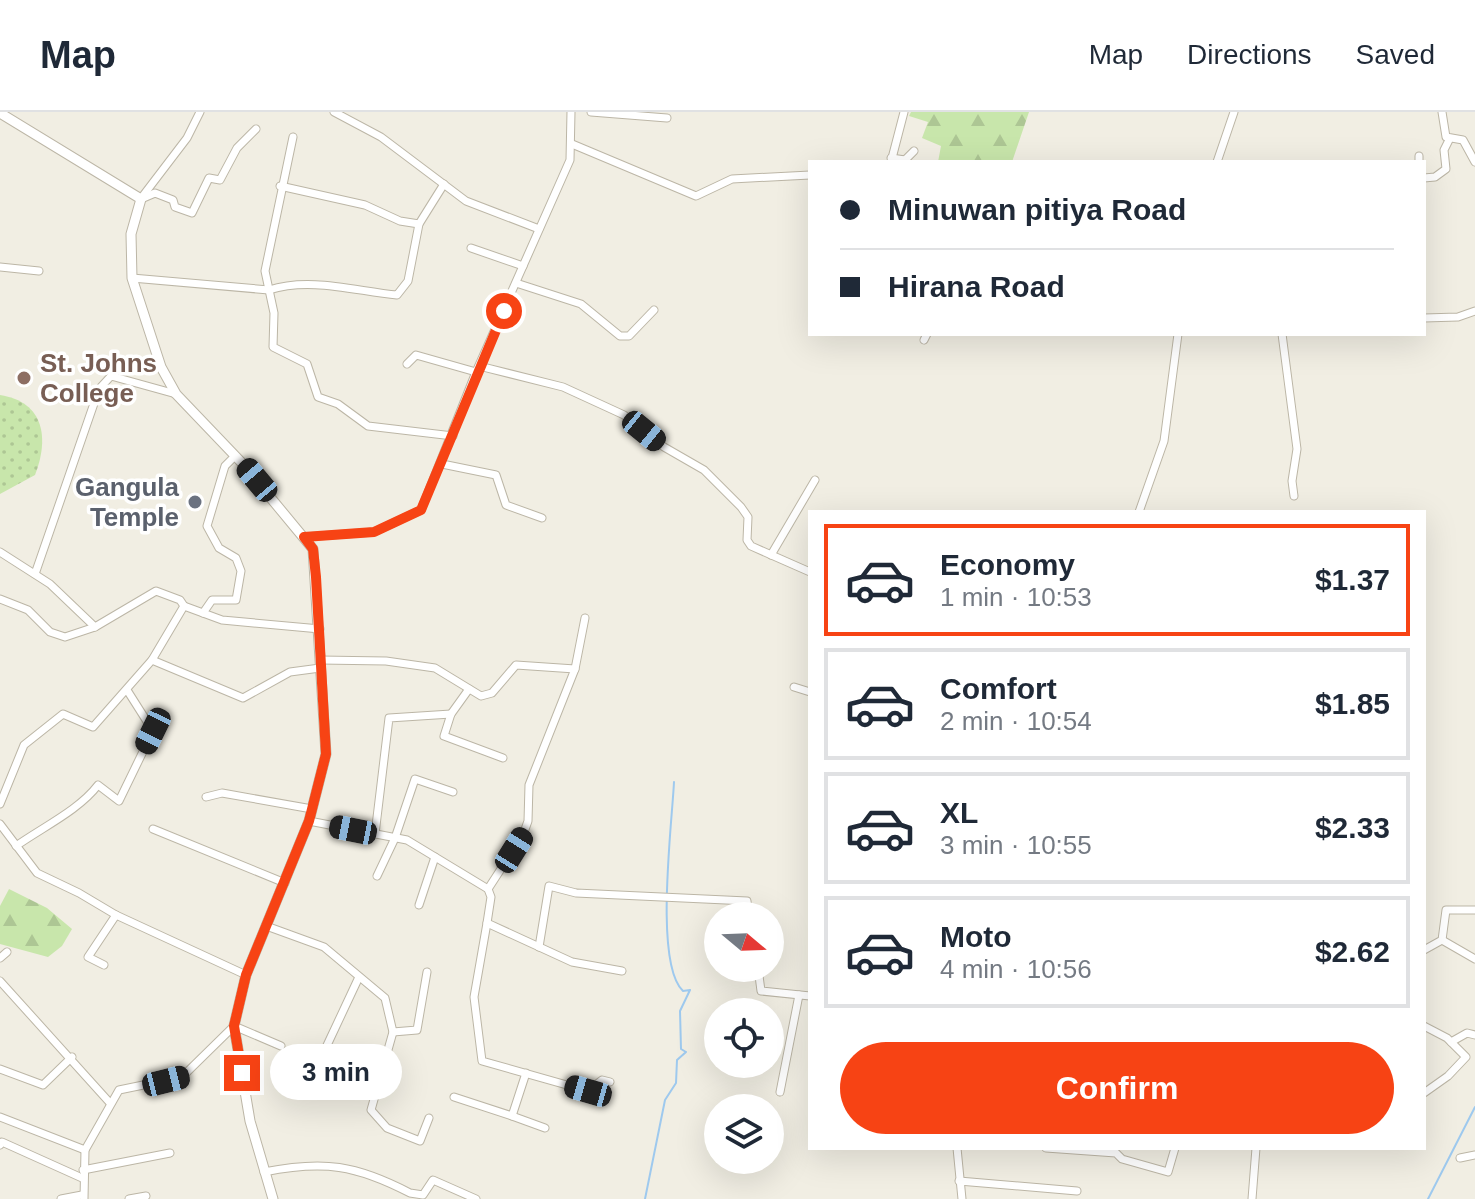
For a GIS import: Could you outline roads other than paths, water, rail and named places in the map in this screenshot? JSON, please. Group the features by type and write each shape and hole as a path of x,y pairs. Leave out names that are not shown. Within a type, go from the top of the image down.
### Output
{"street":[{"path":"200,112 187,138 141,199 131,234 132,278 161,367 176,394 235,456 313,549 320,629 326,754 309,821 269,927 246,975 234,1026 250,1121 273,1199"},
{"path":"334,112 381,137 488,212 539,229"},
{"path":"304,537 374,532 402,522 421,510 478,369 561,183 572,144 571,112"},
{"path":"591,112 667,118"},
{"path":"904,112 891,160 905,160 914,151"},
{"path":"1218,160 1234,112"},
{"path":"1426,178 1435,177 1446,169 1444,150 1449,140 1442,112"},
{"path":"0,113 141,199"},
{"path":"141,199 155,193 173,200 175,207 192,213 209,178 220,180 237,148 256,129"},
{"path":"293,137 280,186 265,271 274,313 273,347 307,364 318,397 338,404 368,426 453,436"},
{"path":"1449,140 1463,140 1475,162"},
{"path":"572,144 696,196 732,179 808,175"},
{"path":"132,278 269,290 285,285 314,285 397,295 408,281 419,224 444,184"},
{"path":"280,186 365,205 400,221 419,224"},
{"path":"471,248 523,266"},
{"path":"0,267 39,271"},
{"path":"516,283 581,304 620,336 629,336 654,310"},
{"path":"1426,318 1458,317 1475,311"},
{"path":"1140,510 1164,441 1178,336"},
{"path":"1282,336 1297,449 1292,483 1294,496"},
{"path":"407,364 416,355 563,387 624,415 664,447 704,470 748,517 747,540 751,546 808,571"},
{"path":"35,574 99,389 111,376 176,394"},
{"path":"203,613 212,600 236,600 241,571 236,558 219,548 207,526 225,466 235,456"},
{"path":"442,464 496,475 506,505 542,518"},
{"path":"771,555 815,480"},
{"path":"0,552 35,574 95,627"},
{"path":"0,599 28,610 50,632 65,637 95,627 156,591 180,600 184,606 222,620 320,629"},
{"path":"0,804 24,745 63,714 93,727 152,660 184,606"},
{"path":"488,889 523,835 528,821 529,785 575,669 585,618"},
{"path":"152,660 243,698 290,672 320,664 386,661 435,668 481,696 492,693 516,665 575,669"},
{"path":"794,687 808,691"},
{"path":"469,689 451,714 444,736 503,758"},
{"path":"16,846 73,806 85,802 98,785 119,801 153,731 127,690"},
{"path":"375,834 389,718 451,714"},
{"path":"377,876 395,838 415,779 453,792"},
{"path":"206,797 222,793 312,809"},
{"path":"309,821 407,840 488,889 491,897 474,997 482,1061 588,1091 602,1080 610,1082"},
{"path":"0,824 37,873 116,915 246,975"},
{"path":"153,829 285,883"},
{"path":"419,905 435,857"},
{"path":"539,947 549,886 576,893 747,902"},
{"path":"1442,940 1446,910 1475,910"},
{"path":"104,965 88,957 116,915"},
{"path":"487,923 572,962 622,971"},
{"path":"269,927 324,947 385,998 393,1032 371,1110 387,1128 420,1141 429,1118"},
{"path":"1426,949 1442,940"},
{"path":"1442,940 1475,959"},
{"path":"393,1032 417,1030 427,972"},
{"path":"322,1056 359,977"},
{"path":"0,981 72,1057 110,1103"},
{"path":"760,982 761,991 808,996"},
{"path":"780,1092 799,995"},
{"path":"234,1026 281,1046"},
{"path":"61,1199 83,1197 85,1150 119,1090 182,1077 234,1026"},
{"path":"1426,1027 1451,1042 1475,1064"},
{"path":"1451,1042 1467,1033 1475,1035"},
{"path":"0,1069 43,1085 72,1057"},
{"path":"1426,1092 1448,1076 1466,1057"},
{"path":"512,1116 526,1073"},
{"path":"454,1097 545,1128"},
{"path":"0,1117 85,1150"},
{"path":"0,1145 2,1142 82,1174 170,1153"},
{"path":"957,1150 962,1199"},
{"path":"1074,1150 1116,1153 1122,1159 1168,1172 1174,1150"},
{"path":"1252,1199 1256,1150"},
{"path":"1460,1158 1475,1155"},
{"path":"264,1172 301,1165 340,1165 410,1193 423,1195 433,1180 476,1199"},
{"path":"959,1181 1077,1191"},
{"path":"129,1199 146,1196"}],"waterway":[{"path":"645,1199 665,1100 676,1083 677,1060 686,1052 681,1049 680,1011 690,990 683,991 674,976 667,924 674,782"},
{"path":"1428,1199 1475,1107"}],"place":[{"name":"St. Johns College","path":"24,378"},
{"name":"Gangula Temple","path":"195,502"}]}
